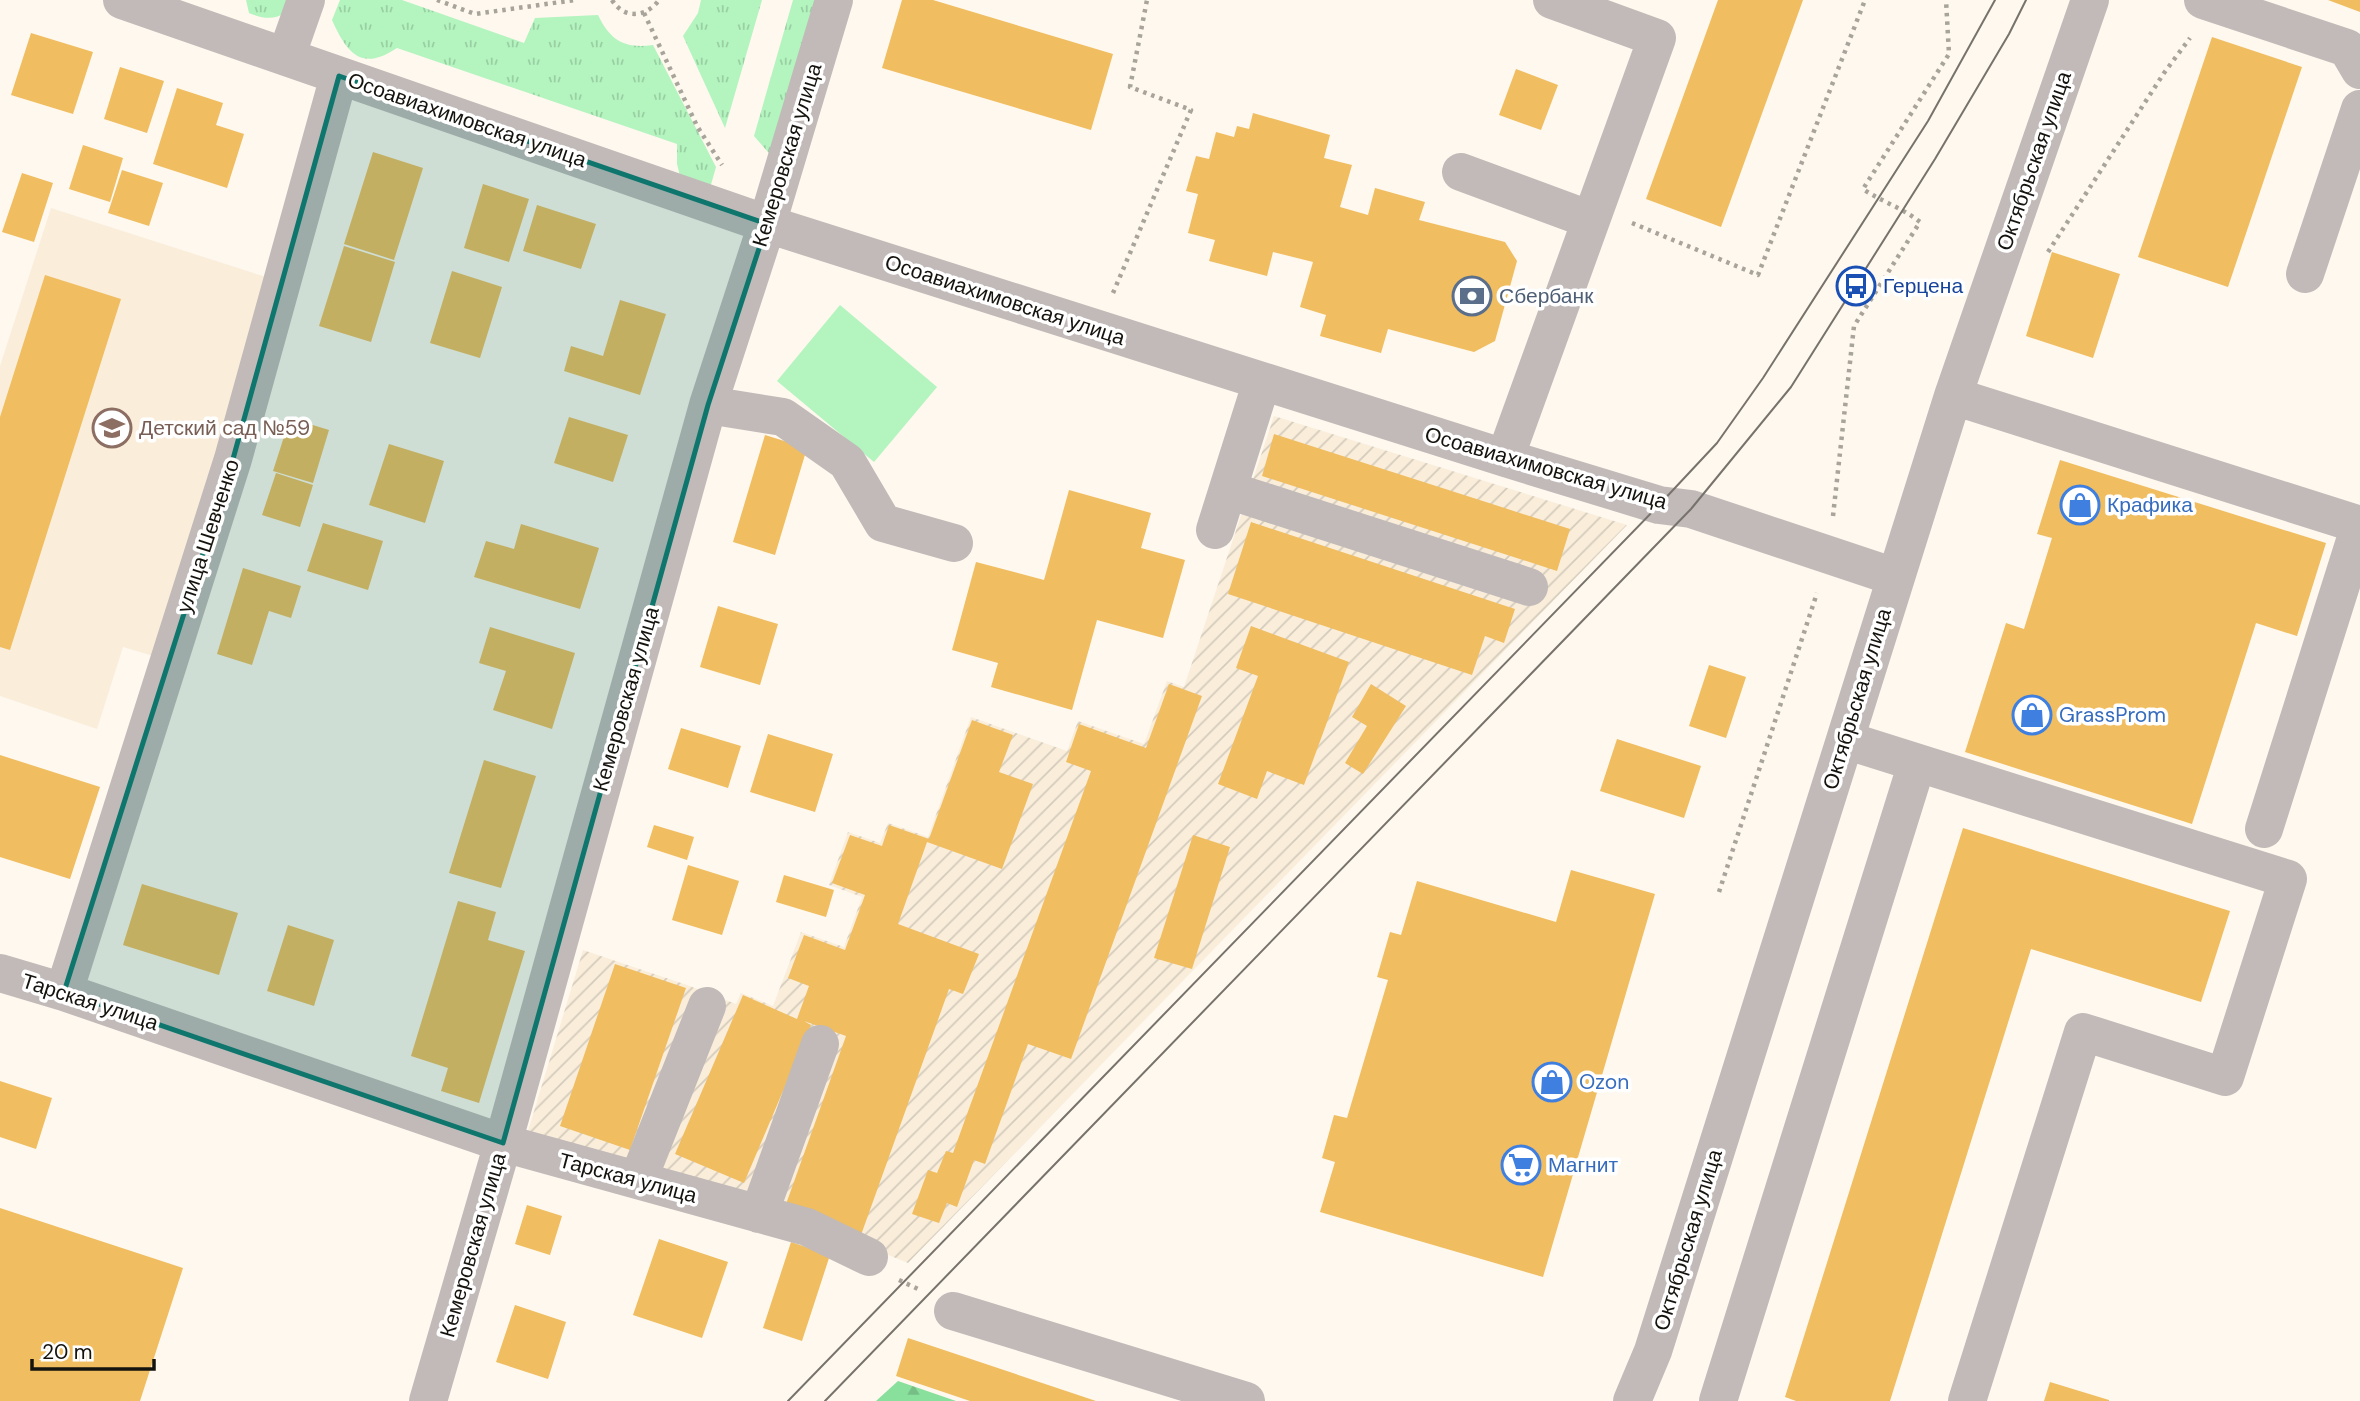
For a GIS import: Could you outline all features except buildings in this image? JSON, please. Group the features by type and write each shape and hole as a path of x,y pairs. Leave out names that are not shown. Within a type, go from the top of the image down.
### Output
{"street":[{"name":"Осоавиахимовская улица","path":"122,0 767,224 1506,458 1659,505 1691,509 1895,578"},
{"path":"286,57 306,0"},
{"name":"Кемеровская улица","path":"428,1401 503,1143 708,405 767,224 834,0"},
{"path":"1506,458 1657,38 1552,0"},
{"name":"Октябрьская улица","path":"1632,1401 1653,1351 1953,396 2090,0"},
{"path":"2209,2 2347,48 2360,70"},
{"name":"улица Шевченко","path":"64,992 233,459 339,76"},
{"path":"2305,274 2360,109"},
{"path":"1461,172 1594,214"},
{"path":"1215,530 1262,381"},
{"path":"1953,396 2360,525 2264,829"},
{"path":"708,405 782,417 846,462 883,523 954,543"},
{"path":"1227,490 1529,587"},
{"path":"1845,740 2288,879 2225,1077 2083,1032 1967,1401"},
{"path":"1718,1401 1917,763"},
{"name":"Тарская улица","path":"0,973 64,992 503,1143 807,1227 869,1257"},
{"path":"638,1180 707,1006"},
{"path":"759,1214 820,1044"},
{"path":"953,1311 1247,1401"}],"path":[{"path":"437,0 475,14 575,0"},
{"path":"612,0 623,12 634,15 653,8 659,0"},
{"path":"1098,329 1191,110 1130,87 1147,0"},
{"path":"1594,214 1758,275 1865,0"},
{"path":"1719,892 1829,556 1854,326 1920,222 1903,208 1877,199 1863,189 1950,54 1946,0"},
{"path":"2044,258 2209,2"},
{"path":"644,13 697,126 723,167"},
{"path":"869,1257 903,1283 929,1294 953,1311"}],"highlighted area":[{"path":"339,76 767,224 708,405 503,1143 64,992 233,459"}],"shaded area":[{"name":"Детский сад №59","path":"51,208 266,277 207,491 153,656 123,647 97,729 0,696 0,366"},
{"path":"1274,416 1627,525 908,1263 783,1212 525,1141 583,950 736,1004 741,993 773,1006 801,932 844,947 862,897 829,885 848,832 880,843 888,823 928,837 971,717 1067,751 1078,721 1144,744 1167,681 1184,687"}],"green space":[{"path":"246,0 299,0 277,17 265,18 249,13"},
{"path":"340,0 402,0 524,43 535,18 598,15 608,31 619,41 634,46 653,45 716,167 710,188 680,176 677,144 397,48 374,58 357,55 343,42 332,20"},
{"path":"701,0 762,0 725,128 683,36 698,13"},
{"path":"793,0 821,0 775,160 754,136"},
{"path":"840,305 937,387 874,462 777,381"},
{"path":"898,1381 956,1401 876,1401"}],"tram line":[{"path":"788,1401 1717,443 1763,378 1928,121 1995,0"},
{"path":"825,1401 1691,509 1791,387 1935,159 2009,34 2026,0"}],"place":[{"name":"Герцена","path":"1856,286"},
{"name":"Сбербанк","path":"1472,296"},
{"name":"Детский сад №59","path":"112,428"},
{"name":"Крафика","path":"2080,505"},
{"name":"GrassProm","path":"2032,715"},
{"name":"Ozon","path":"1552,1082"},
{"name":"Магнит","path":"1521,1165"}]}
